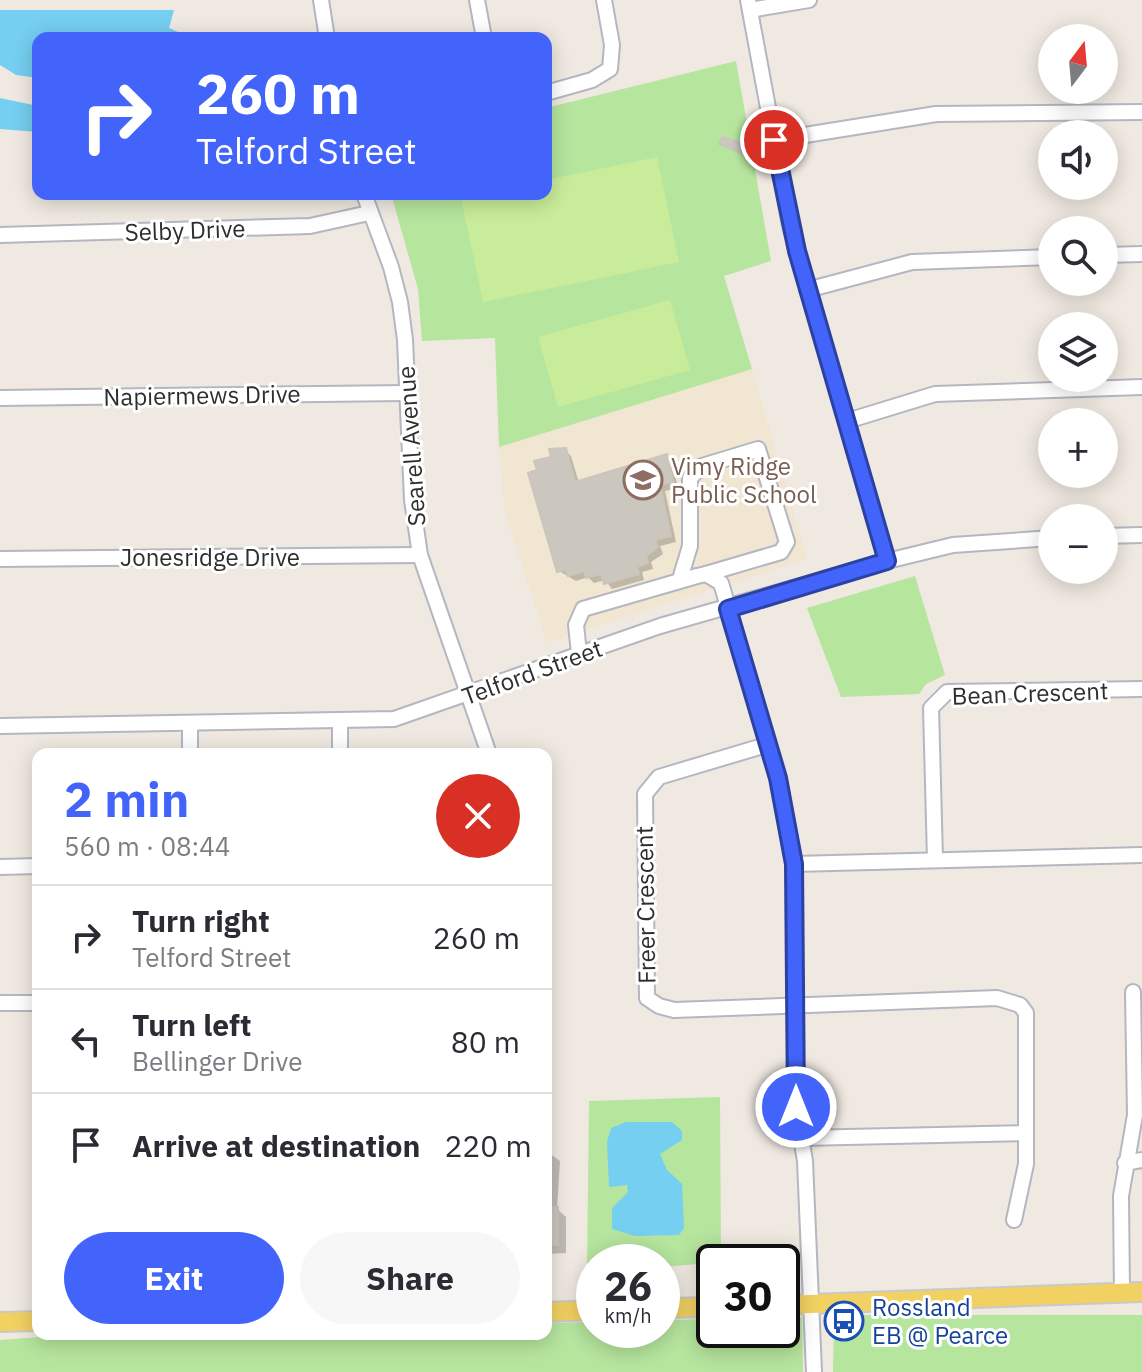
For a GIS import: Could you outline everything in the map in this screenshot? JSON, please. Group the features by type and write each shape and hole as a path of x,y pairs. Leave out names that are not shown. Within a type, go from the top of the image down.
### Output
{"main road":[{"path":"800,1304 1142,1292"},
{"path":"552,1312 576,1311"},
{"path":"0,1322 32,1321"}],"street":[{"path":"321,0 326,32"},
{"path":"477,0 483,32"},
{"path":"552,91 592,80 610,69 612,45 604,0"},
{"path":"809,0 749,5 790,226 887,561"},
{"path":"774,140 936,114 1142,112"},
{"name":"Searell Avenue","path":"366,200 391,267 400,302 420,555 487,748"},
{"name":"Selby Drive","path":"0,235 310,226 369,213"},
{"path":"1118,255 1142,254"},
{"path":"807,290 912,262 1038,258"},
{"path":"847,421 935,394 1142,387"},
{"name":"Napiermews Drive","path":"0,398 405,393"},
{"path":"579,653 576,625 583,609 781,552 787,542 758,449 702,466 690,478 690,546 680,579"},
{"path":"1118,536 1142,535"},
{"name":"Telford Street","path":"0,726 394,719 660,626 887,561 953,545 1038,539"},
{"name":"Jonesridge Drive","path":"0,559 420,555"},
{"path":"706,574 721,583 781,792 794,864 796,1107 805,1161 814,1304 814,1372"},
{"name":"Bean Crescent","path":"935,859 931,708 937,699 947,692 1142,689"},
{"path":"340,722 340,748"},
{"path":"190,724 190,748"},
{"name":"Freer Crescent","path":"766,745 659,777 645,794 646,990 647,998 659,1006 674,1010 796,1007"},
{"path":"794,864 1142,855"},
{"path":"0,867 32,866"},
{"path":"1122,1293 1121,1196 1135,1115 1133,992"},
{"path":"796,1007 997,998 1020,1005 1026,1013 1026,1133 1024,1182 1014,1220"},
{"path":"0,1003 32,1003"},
{"path":"801,1138 1026,1133"},
{"path":"1125,1163 1142,1160"}],"shaded area":[{"name":"Vimy Ridge Public School","path":"752,369 807,559 547,642 505,513 499,447"}],"green space":[{"path":"736,61 771,261 724,276 752,369 499,447 495,338 422,341 418,289 393,200 552,200 552,107"},
{"path":"657,157 679,262 483,302 461,200 552,200 552,179"},
{"path":"670,300 690,370 558,407 538,337"},
{"path":"915,576 945,675 926,684 919,694 841,697 807,608"},
{"path":"720,1097 721,1244 696,1244 696,1264 680,1265 680,1244 587,1244 589,1101"},
{"path":"834,1315 1142,1315 1142,1372 833,1372"},
{"path":"802,1317 803,1372 0,1372 0,1340 32,1338 32,1340 552,1340 552,1323 576,1322 576,1348 680,1348 680,1320 696,1319 696,1348 800,1348"}],"water":[{"path":"0,10 174,10 169,28 178,32 32,32 32,77 16,75 0,65"},
{"path":"0,98 32,105 32,132 0,129"},
{"path":"626,1122 672,1122 682,1131 682,1140 660,1154 667,1170 682,1184 684,1228 679,1235 635,1236 612,1229 612,1208 628,1192 627,1185 609,1187 607,1142 611,1128"}],"building":[{"path":"722,137 749,145 751,157 719,144"},
{"path":"566,448 575,482 667,454 673,482 660,485 671,536 655,540 658,547 646,556 648,563 637,567 639,574 604,584 601,574 586,578 584,571 568,576 566,570 557,572 528,473 537,470 534,461 551,457 549,449"},
{"path":"552,1207 558,1207 558,1245 552,1245"}],"place":[{"name":"Vimy Ridge Public School","path":"643,480"},
{"name":"Rossland EB @ Pearce","path":"844,1321"}],"route":[{"path":"774,140 790,226 807,290 887,561 728,609 778,778 794,864 796,1107"}]}
